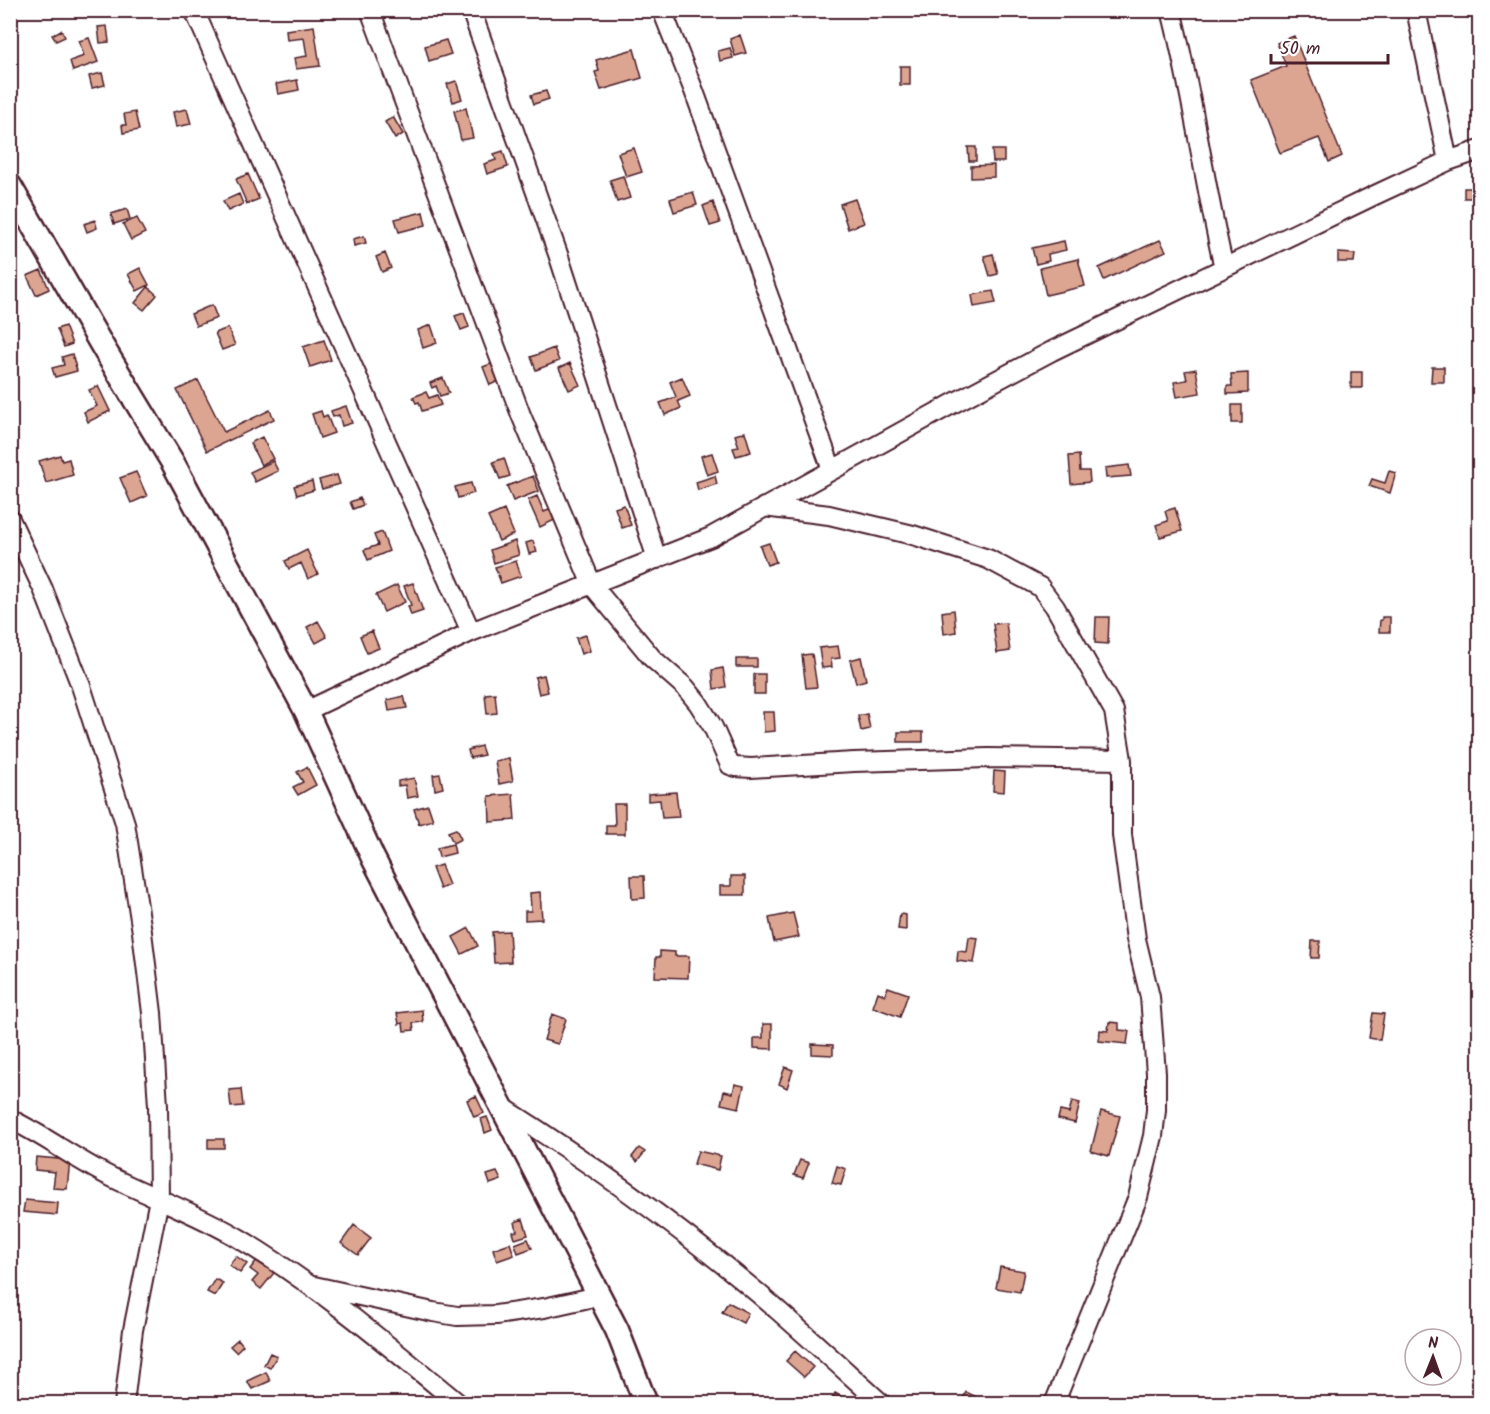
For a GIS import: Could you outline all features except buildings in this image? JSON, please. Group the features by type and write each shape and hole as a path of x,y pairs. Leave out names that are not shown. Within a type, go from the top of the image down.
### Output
{"street":[{"path":"194,10 471,632"},
{"path":"370,10 468,268 521,416 592,585 652,658 685,687 698,703 713,727 730,765 761,768 854,762 988,758 1122,760"},
{"path":"471,10 558,254 657,559"},
{"path":"662,10 694,91 832,470"},
{"path":"1171,10 1182,51 1210,210 1224,268"},
{"path":"1416,10 1448,161"},
{"path":"306,711 471,632 711,537 1052,351 1301,230 1448,161 1479,150"},
{"path":"10,186 104,350 173,463 306,711 373,858 617,1330 646,1404"},
{"path":"764,507 829,515 913,535 988,559 1040,587 1055,607 1114,711 1122,760 1122,836 1136,939 1150,997 1156,1073 1156,1110 1147,1166 1138,1197 1054,1404"},
{"path":"10,519 43,589 81,686 125,823 142,932 152,1013 158,1106 159,1198 133,1330 124,1404"},
{"path":"500,1105 565,1147 667,1221 758,1294 882,1404"},
{"path":"10,1119 93,1167 240,1239 373,1334 459,1404"},
{"path":"306,1285 457,1316 496,1315 544,1308 598,1296"}]}
